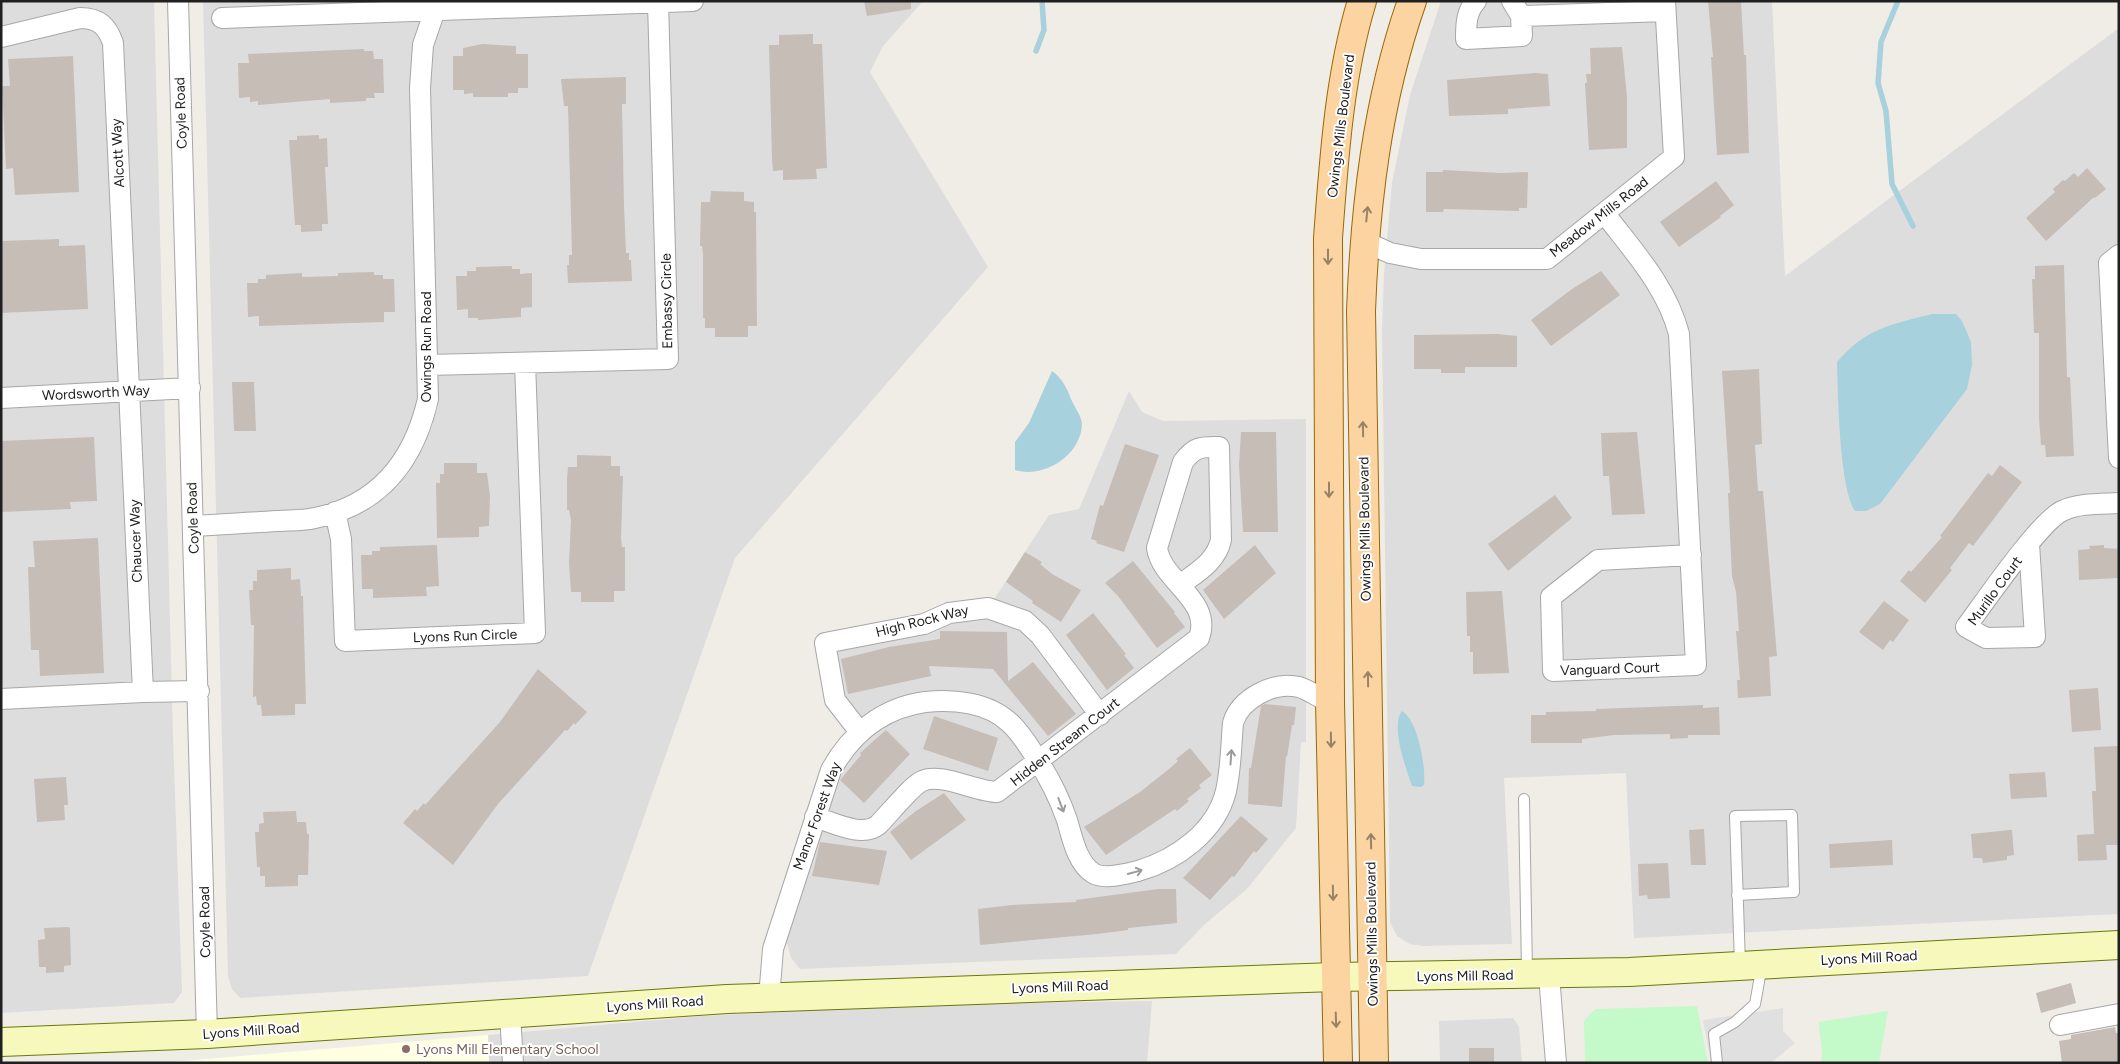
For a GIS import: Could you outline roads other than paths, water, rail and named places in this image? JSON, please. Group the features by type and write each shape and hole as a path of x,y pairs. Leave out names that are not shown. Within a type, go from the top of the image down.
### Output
{"main road":[{"name":"Owings Mills Boulevard","path":"1338,1063 1330,702 1328,238 1333,172 1344,81 1362,1"},
{"name":"Owings Mills Boulevard","path":"1374,1063 1361,311 1364,241 1371,180 1386,86 1412,1"},
{"name":"Lyons Mill Road","path":"1,1042 207,1034 769,998 1335,977 1538,975 2119,945"}],"street":[{"name":"Coyle Road","path":"178,1 199,691 207,1034"},
{"path":"222,18 322,7 692,1"},
{"path":"1476,1 1470,8 1466,23 1466,39 1522,36 1516,9 1665,6"},
{"name":"Embassy Circle","path":"427,365 668,360 658,2"},
{"name":"Owings Run Road","path":"194,526 315,518 335,512 359,502 379,488 397,472 410,452 422,426 428,399 420,88 423,45 436,6"},
{"name":"Meadow Mills Road","path":"1364,241 1390,254 1421,259 1547,259 1605,214 1674,157 1665,6"},
{"name":"Alcott Way","path":"1,37 80,18 90,18 104,24 113,43 130,390"},
{"name":"Vanguard Court","path":"1605,214 1651,273 1674,315 1680,355 1691,555 1696,665 1553,671 1551,597 1598,560 1691,555"},
{"path":"2119,255 2109,263 2119,458"},
{"name":"Lyons Run Circle","path":"335,512 341,539 345,640 536,633 525,363"},
{"name":"Wordsworth Way","path":"1,398 190,388"},
{"name":"Chaucer Way","path":"130,390 143,692"},
{"name":"Hidden Stream Court","path":"815,817 857,830 869,830 877,826 922,781 933,779 987,792 997,792 1039,762 1199,638 1202,619 1197,607 1180,586 1158,556 1159,540 1183,462 1191,451 1202,447 1219,447 1221,540 1218,551 1214,559 1180,586"},
{"name":"Murillo Court","path":"2030,544 2034,637 1986,638 1966,627 1995,589 2030,544 2048,521 2060,512 2075,506 2119,503"},
{"name":"High Rock Way","path":"859,731 835,700 825,643 924,624 950,613 970,609 988,608 1024,621 1040,636 1100,715"},
{"name":"Manor Forest Way","path":"769,998 773,949 831,770 843,748 859,731 880,717 913,705 942,700 972,703 1010,722 1052,782 1075,846 1085,865 1094,874 1128,874 1154,866 1178,853 1203,833 1217,814 1226,792 1233,723 1236,714 1242,706 1260,693 1273,688 1288,686 1299,687 1330,702"},
{"path":"1,699 199,691"},
{"path":"1538,975 1556,1063"},
{"path":"510,1014 513,1063"},
{"path":"2060,1025 2119,1014"}],"lane":[{"path":"1524,799 1538,975"},
{"path":"1717,1063 1714,1034 1735,1022 1755,1004 1751,965 1737,895 1735,816 1792,815 1794,892 1737,895"}],"water":[{"path":"1932,314 1956,314 1962,321 1971,342 1972,365 1967,389 1880,504 1866,511 1855,511 1850,499 1843,461 1837,362 1858,342 1880,329"},
{"path":"1052,371 1064,383 1082,421 1080,436 1068,455 1048,468 1026,472 1015,470 1015,442 1029,423"},
{"path":"1402,711 1408,716 1420,745 1424,767 1424,785 1421,787 1412,786 1400,747 1398,727"}],"waterway":[{"path":"1036,51 1044,30 1042,1"},
{"path":"1898,1 1881,42 1878,83 1886,111 1892,184 1913,226"}],"place":[{"name":"Lyons Mill Elementary School","path":"406,1049"}]}
